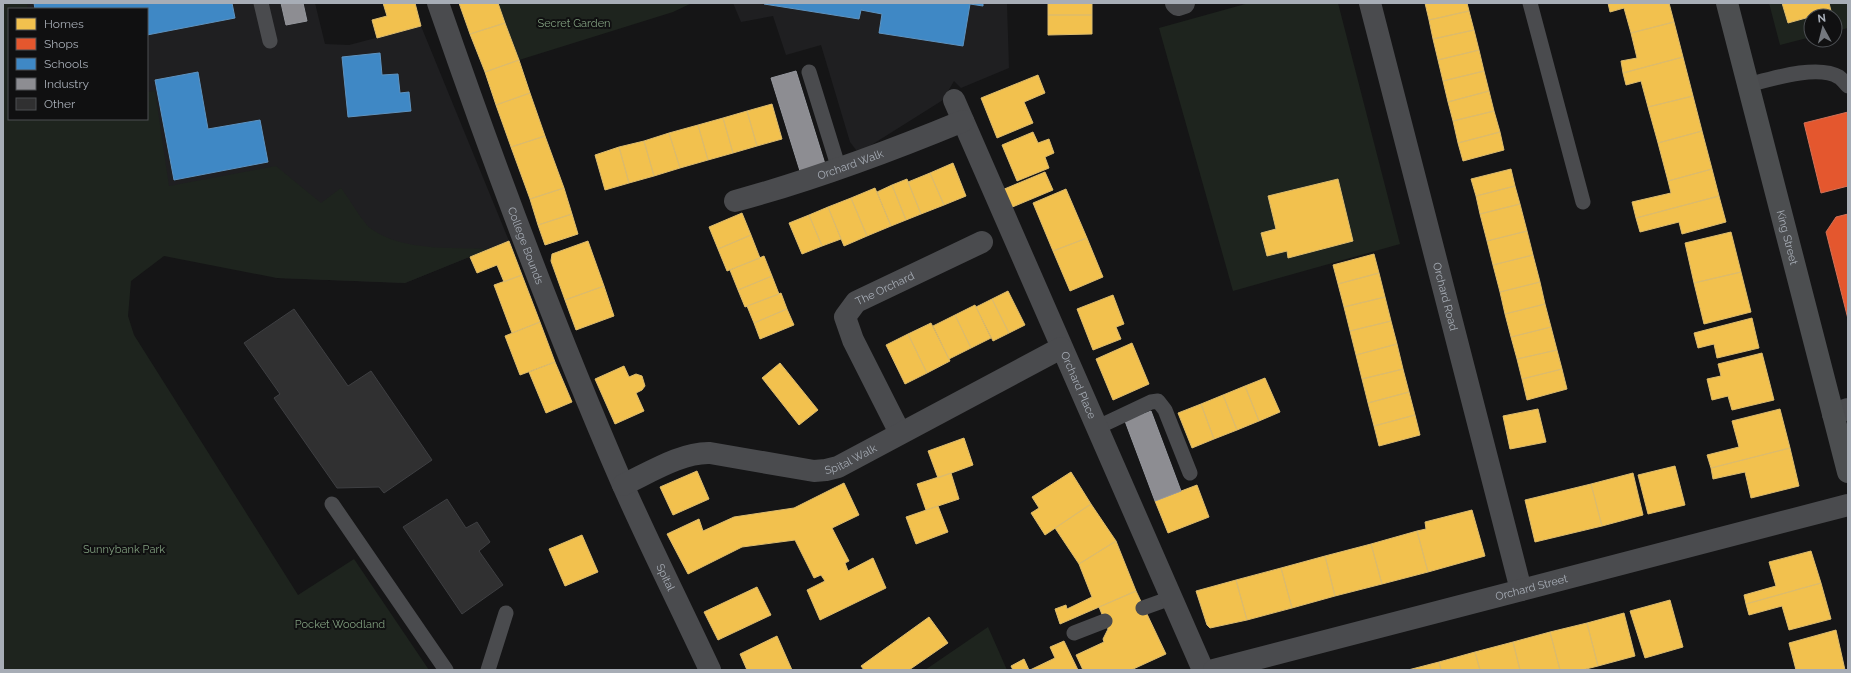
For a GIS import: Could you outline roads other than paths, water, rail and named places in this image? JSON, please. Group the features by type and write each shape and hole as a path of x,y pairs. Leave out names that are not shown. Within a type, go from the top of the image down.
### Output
{"main road":[{"name":"King Street","path":"1727,3 1748,85 1840,411 1848,472"}],"street":[{"name":"College Bounds","path":"438,3 514,219 623,484"},
{"path":"1176,3 1178,5 1184,3"},
{"name":"Orchard Road","path":"1370,3 1521,590"},
{"name":"Orchard Place","path":"954,100 1061,348 1203,670"},
{"name":"Orchard Walk","path":"735,201 768,192 886,153 963,121"},
{"name":"The Orchard","path":"900,433 853,340 845,317 856,302 982,242"},
{"name":"Spital Walk","path":"623,484 686,456 699,452 814,470 826,470 838,467 1061,348"},
{"name":"Spital","path":"623,484 710,670"},
{"name":"Orchard Street","path":"1214,670 1848,505"}],"lane":[{"path":"261,3 270,41"},
{"path":"1530,3 1583,202"},
{"path":"809,72 839,169"},
{"path":"1748,85 1786,74 1816,72 1838,77 1848,86"},
{"path":"1096,428 1151,402 1158,401 1165,410 1190,473"},
{"path":"332,504 446,670"},
{"path":"1143,608 1171,598"},
{"path":"488,670 506,612"},
{"path":"1074,633 1105,621"}],"park label":[{"name":"Secret Garden","path":"574,23"},
{"name":"Sunnybank Park","path":"124,549"},
{"name":"Pocket Woodland","path":"340,624"}]}
